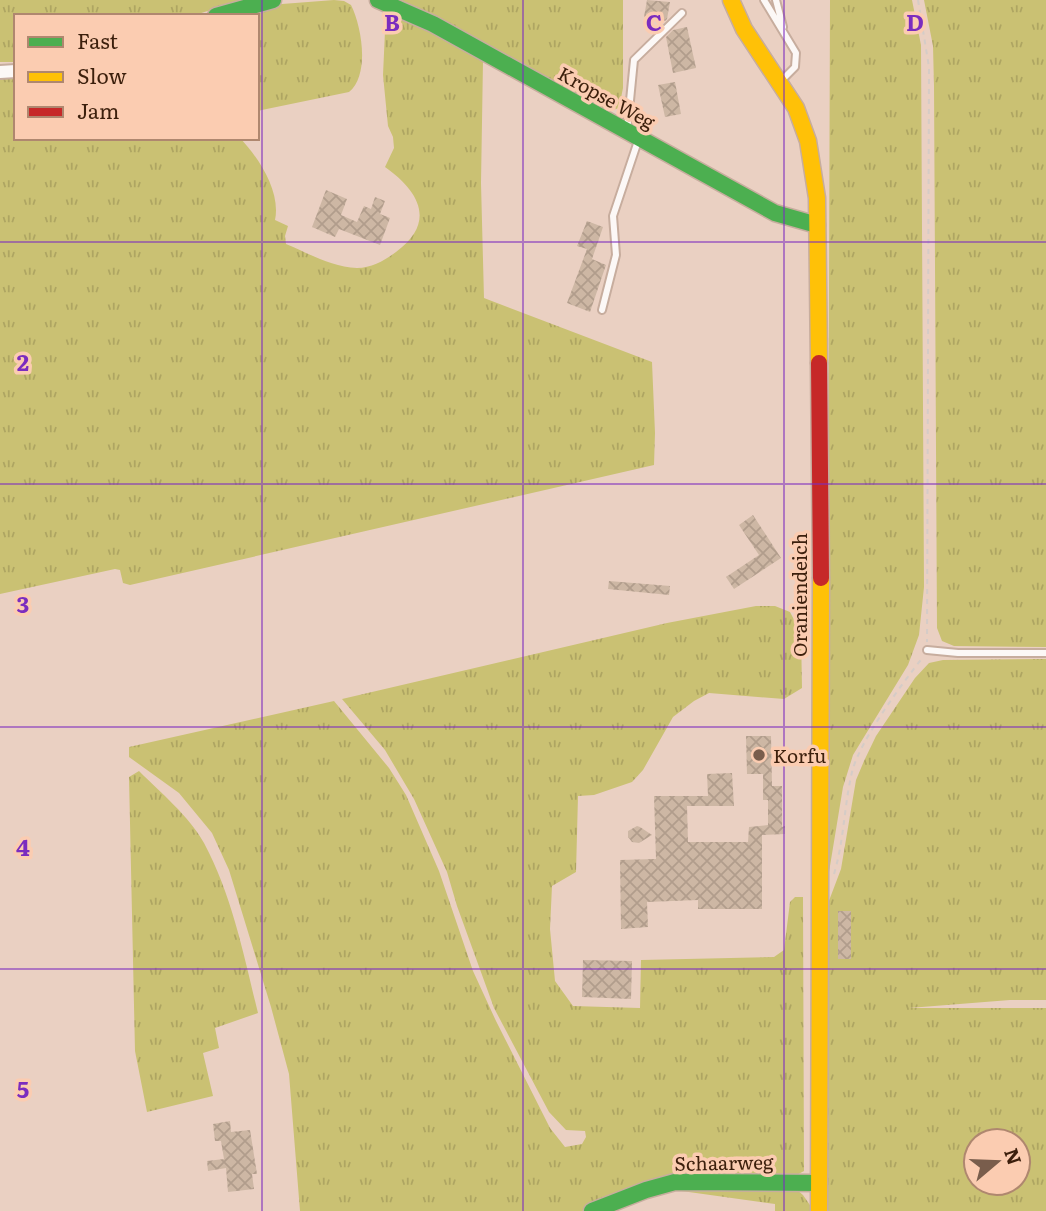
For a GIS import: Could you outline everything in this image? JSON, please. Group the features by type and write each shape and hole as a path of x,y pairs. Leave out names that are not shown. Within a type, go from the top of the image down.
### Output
{"main road":[{"path":"223,14 272,0"},
{"name":"Kropse Weg","path":"378,0 433,24 775,214 817,226"},
{"name":"Oraniendeich","path":"732,0 736,14 747,33 796,108 813,162 817,226 821,513 819,1211"},
{"name":"Schaarweg","path":"592,1211 675,1182 820,1183"}],"lane":[{"path":"764,0 796,53 796,61 791,71 779,82"},
{"path":"775,0 788,38"},
{"path":"602,310 616,255 612,216 633,135 634,60 682,13"},
{"path":"927,650 958,653 1046,653"}],"path":[{"path":"819,895 831,883 837,863 852,770 861,750 901,686 927,650 929,67 918,0"}],"green space":[{"path":"0,0 242,0 198,14 14,14 14,62 0,62"},
{"path":"334,0 351,5 361,38 362,63 356,84 349,92 259,111 259,14 244,14 282,4"},
{"path":"401,0 623,0 623,88 619,108 607,112 453,25"},
{"path":"830,0 912,0 921,45 924,587 919,635 908,665 853,755 843,787 827,873"},
{"path":"924,0 1046,0 1046,647 954,646 942,641 937,628 934,86 933,46"},
{"path":"386,9 429,29 483,61 481,183 484,298 652,362 654,465 130,585 123,583 120,570 115,569 0,594 0,76 14,75 14,140 242,140 254,155 272,187 275,220 288,226 286,244 329,262 363,268 378,263 409,241 420,218 419,207 407,186 385,167 394,148 388,126 383,75"},
{"path":"756,606 775,606 790,612 801,633 802,688 784,699 709,693 673,717 643,770 632,782 594,795 578,796 576,872 552,886 550,929 555,981 573,1006 640,1008 641,960 774,957 784,950 790,902 795,897 803,897 804,1171 793,1177 658,1181 582,1211 300,1211 289,1074 229,870 212,833 179,793 129,757 129,747 334,701 389,768 406,795 439,871 473,971 550,1128 565,1147 582,1144 586,1137 585,1131 566,1130 549,1112 494,1008 447,872 414,799 385,750 342,699 667,623"},
{"path":"1046,659 1046,1000 909,1008 1046,1008 1046,1211 827,1211 827,906 841,869 856,780 876,736 915,678 929,663 943,660"},
{"path":"139,771 191,823 214,863 236,926 258,1013 215,1028 219,1048 203,1053 213,1096 147,1112 135,1051 129,777"},
{"path":"660,1188 796,1189 814,1211 775,1211 775,1204"}],"building":[{"path":"647,0 670,2 665,21 644,17"},
{"path":"687,27 696,68 673,73 666,37 673,30"},
{"path":"675,82 681,114 665,117 658,85"},
{"path":"326,190 347,199 341,215 357,222 364,206 371,209 375,197 385,201 380,214 390,218 380,245 339,229 335,237 312,227"},
{"path":"587,221 603,227 592,259 606,265 590,312 567,303 587,249 577,246"},
{"path":"753,515 781,558 734,589 726,577 759,555 739,525"},
{"path":"609,581 670,586 669,595 608,589"},
{"path":"746,736 771,736 772,786 782,786 782,827 785,826 785,834 762,835 762,909 698,909 698,900 647,902 648,927 621,929 620,860 656,859 654,796 708,796 707,774 732,773 734,806 687,806 688,842 748,842 749,827 768,825 768,800 763,800 763,774 747,774"},
{"path":"637,826 652,835 639,843 632,842 628,831"},
{"path":"838,911 851,911 851,959 838,959"},
{"path":"583,960 632,961 631,999 582,997"},
{"path":"230,1121 231,1132 250,1130 257,1174 252,1174 254,1189 228,1192 226,1168 208,1171 207,1161 224,1159 221,1141 215,1141 213,1124"}],"traffic: fast":[{"path":"223,14 273,0"},
{"path":"378,0 433,24 775,213 817,225"},
{"path":"592,1211 675,1182 819,1183"}],"traffic: slow":[{"path":"731,0 744,29 796,108 808,141 817,198 819,363"},
{"path":"819,1211 821,578"}],"traffic: jam":[{"path":"819,363 821,578"}],"place":[{"name":"Korfu","path":"759,755"}]}
